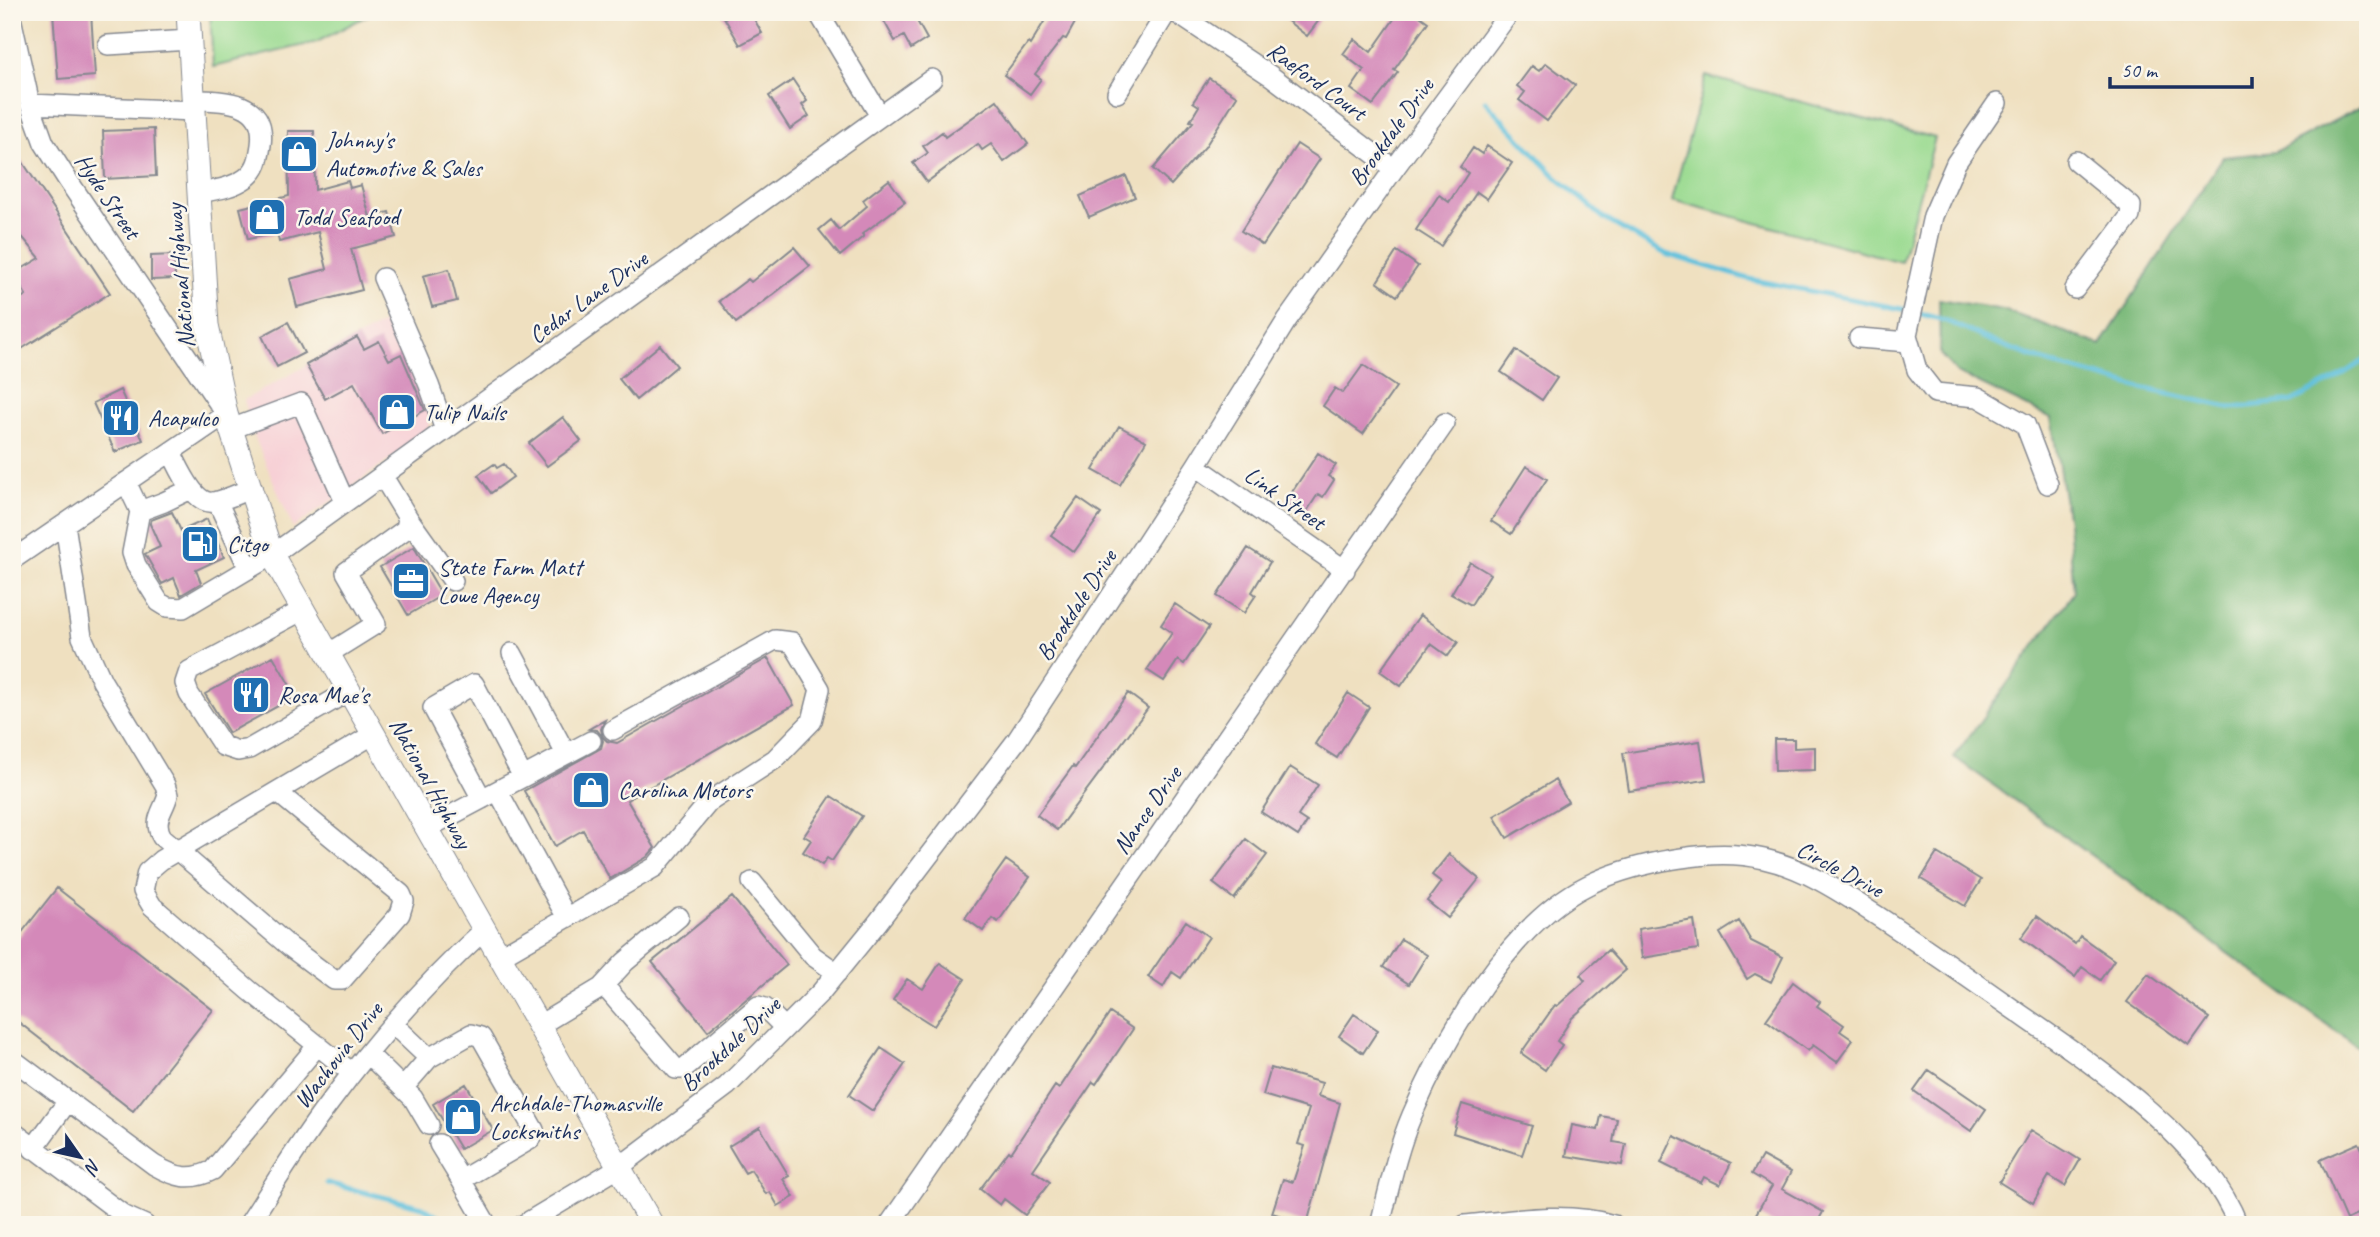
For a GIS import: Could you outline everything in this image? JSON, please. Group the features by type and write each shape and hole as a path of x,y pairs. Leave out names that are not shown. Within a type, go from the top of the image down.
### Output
{"main road":[{"name":"National Highway","path":"188,12 207,325 229,421 272,555 652,1225"}],"street":[{"path":"818,12 880,116"},
{"path":"1116,93 1167,12"},
{"name":"Raeford Court","path":"1175,12 1272,76 1394,169"},
{"name":"Brookdale Drive","path":"523,1225 618,1168 727,1086 837,973 1017,740 1196,466 1287,320 1510,12"},
{"name":"Hyde Street","path":"12,22 30,104 44,143 229,421"},
{"path":"108,45 190,40"},
{"name":"Cedar Lane Drive","path":"249,569 932,79"},
{"path":"30,104 194,105 220,100 238,103 256,115 263,134 259,163 247,177 230,186 199,193"},
{"path":"1997,103 1956,163 1933,216 1909,334 1917,370 1935,393 1978,397 2025,424 2048,484"},
{"path":"2075,289 2130,216 2130,206 2076,161"},
{"path":"383,278 429,385 445,430"},
{"path":"1859,338 1909,334"},
{"path":"12,560 171,452 229,421 301,403 345,502"},
{"name":"Nance Drive","path":"888,1225 1446,423"},
{"path":"171,452 191,489 201,500 210,503 251,488"},
{"name":"Link Street","path":"1196,466 1345,570"},
{"path":"383,475 408,518 453,581"},
{"path":"126,482 140,511 132,552 136,565 152,594 167,607 183,608 249,569 218,500"},
{"path":"140,511 191,489"},
{"path":"328,654 376,624 346,572 406,529 408,518"},
{"path":"65,524 82,637 102,681 165,785 168,795 157,821 157,829 176,851 290,947 334,980 342,980 400,914 404,901 401,894 277,792"},
{"path":"303,610 189,671 185,683 189,694 223,746 238,751 249,749 349,691"},
{"path":"499,957 655,866 709,802 775,759 812,721 820,690 792,642 775,640 613,730"},
{"path":"512,653 566,754"},
{"path":"523,777 474,684 433,708 567,918"},
{"path":"352,1073 248,990 152,906 143,891 147,872 176,851 374,734"},
{"path":"427,828 591,741"},
{"name":"Circle Drive","path":"1380,1225 1411,1117 1429,1080 1457,1026 1487,982 1534,923 1587,886 1621,871 1703,855 1735,855 1764,859 1794,869 1838,891 1914,940 2081,1057 2133,1097 2172,1133 2217,1184 2238,1225"},
{"path":"752,881 813,956 837,973"},
{"path":"538,1026 601,988 625,962 680,917"},
{"name":"Wachovia Drive","path":"248,1225 352,1073 439,972 484,930"},
{"path":"601,988 607,989 676,1069 683,1069 758,1006 765,1008 785,1028"},
{"path":"393,1024 429,1058"},
{"path":"403,1088 429,1058 471,1034 481,1037 534,1130 531,1139 461,1180"},
{"path":"12,1059 154,1165 173,1176 189,1179 213,1170 318,1045"},
{"path":"368,1054 413,1098 429,1125"},
{"path":"33,1149 68,1101"},
{"path":"12,1131 125,1216 145,1225"},
{"path":"439,1144 487,1225"},
{"path":"1465,1225 1544,1218 1614,1225"}],"shaded area":[{"path":"389,320 433,408 427,433 293,528 255,438 244,400"}],"green space":[{"path":"210,12 374,12 317,42 213,67"},
{"path":"1706,76 1935,138 1901,262 1672,200"},
{"path":"2368,103 2368,1054 1954,757 2074,592 2068,522 2051,418 1957,373 1940,354 1939,299 2003,310 2101,345 2223,157 2275,152"}],"building":[{"path":"53,12 91,12 95,76 58,79"},
{"path":"721,12 750,12 762,33 740,45"},
{"path":"879,12 912,12 927,39 911,49 904,36 895,41"},
{"path":"1050,12 1081,12 1066,39 1063,38 1035,74 1041,79 1030,94 1004,75 1028,43 1030,45"},
{"path":"1276,12 1325,12 1307,36"},
{"path":"1399,12 1414,12 1428,22 1394,70 1398,72 1373,105 1351,89 1364,70 1343,54 1354,39 1371,52"},
{"path":"1546,63 1575,85 1547,121 1519,100 1525,92 1517,86 1532,66 1539,71"},
{"path":"1209,78 1237,96 1205,147 1171,185 1153,169 1193,122 1190,121 1199,106 1193,102"},
{"path":"793,80 807,101 802,105 809,116 790,129 769,96"},
{"path":"997,100 1028,144 1004,162 991,144 982,150 978,144 927,182 913,163 928,153 923,146 942,132 945,137"},
{"path":"154,129 156,176 105,179 103,131"},
{"path":"288,131 314,131 315,190 348,181 350,188 361,185 370,217 389,212 396,237 351,249 362,290 297,307 290,279 327,269 318,232 279,242 277,233 248,239 240,208 289,196"},
{"path":"1297,144 1320,159 1263,245 1241,231"},
{"path":"12,146 110,293 12,355 12,304 26,295 13,274 40,258 19,233 12,236"},
{"path":"1487,146 1512,163 1487,199 1477,192 1441,246 1416,230 1439,195 1449,202 1468,173 1460,167 1473,148 1482,154"},
{"path":"1126,176 1135,197 1089,217 1080,196"},
{"path":"889,180 905,202 862,234 864,236 840,256 819,230 831,220 839,230 867,206 863,200"},
{"path":"794,247 810,266 736,323 719,301 748,279 751,282"},
{"path":"1397,251 1418,266 1397,296 1377,282"},
{"path":"174,255 175,279 151,280 151,256"},
{"path":"449,269 457,301 432,307 423,276"},
{"path":"288,322 304,353 277,367 262,336"},
{"path":"357,337 364,349 379,341 389,360 401,354 425,410 382,434 354,383 325,399 306,365"},
{"path":"660,345 677,366 636,400 619,379"},
{"path":"1516,350 1557,378 1542,400 1501,372"},
{"path":"1363,365 1396,387 1363,434 1323,406 1335,388 1343,393"},
{"path":"120,390 143,440 115,452 93,403"},
{"path":"563,417 581,441 547,466 529,443"},
{"path":"1119,426 1146,441 1120,485 1093,470"},
{"path":"1318,453 1336,465 1328,476 1334,480 1323,497 1318,494 1305,514 1286,501"},
{"path":"494,464 497,468 504,464 513,477 491,493 478,475"},
{"path":"1526,466 1547,479 1511,534 1491,521"},
{"path":"1078,498 1101,514 1074,552 1051,535"},
{"path":"172,512 181,531 207,519 224,557 196,570 201,583 181,595 174,578 162,584 145,554 160,547 150,524 151,520"},
{"name":"State Farm Matt Lowe Agency","path":"414,547 442,595 408,615 380,567"},
{"path":"1248,548 1270,562 1252,592 1256,595 1244,613 1217,596"},
{"path":"1470,562 1490,574 1471,605 1451,594"},
{"path":"1175,604 1209,627 1184,664 1178,660 1164,681 1147,670 1172,633 1161,625"},
{"path":"1420,615 1458,642 1448,656 1431,644 1401,686 1380,671"},
{"name":"Rosa Mae's","path":"273,656 296,696 229,733 205,694"},
{"path":"768,658 794,705 627,800 655,848 647,857 610,879 583,830 555,846 524,791 601,748 601,735 597,730 589,729 605,720 601,729 603,737 607,741 617,743"},
{"path":"1128,693 1148,708 1057,830 1037,815 1073,766 1075,768"},
{"path":"1348,693 1369,707 1337,758 1315,744"},
{"path":"1774,739 1794,739 1794,748 1815,747 1815,770 1775,771"},
{"path":"1700,741 1706,780 1629,791 1623,753"},
{"path":"1290,767 1318,785 1298,816 1307,822 1298,836 1261,812"},
{"path":"1555,780 1568,802 1507,838 1494,816"},
{"path":"831,796 862,816 832,861 827,858 822,865 803,852 811,840 804,836"},
{"path":"1246,839 1267,855 1234,899 1213,883"},
{"path":"1937,853 1981,880 1965,906 1921,879"},
{"path":"1449,854 1479,879 1448,918 1427,901 1441,882 1432,875"},
{"path":"1006,860 1030,877 998,922 992,918 983,931 965,918"},
{"path":"57,888 213,1010 133,1111 12,1017 12,945"},
{"path":"732,897 787,965 708,1031 652,962"},
{"path":"2037,916 2075,944 2080,936 2114,960 2100,980 2082,967 2075,977 2021,938"},
{"path":"1694,920 1698,949 1642,958 1638,929"},
{"path":"1186,921 1209,937 1181,978 1172,972 1163,987 1148,977"},
{"path":"1739,921 1751,941 1783,957 1771,982 1755,974 1747,979 1720,933"},
{"path":"1401,939 1427,955 1409,984 1383,967"},
{"path":"1608,950 1626,970 1572,1018 1557,1041 1562,1045 1545,1070 1521,1053 1555,1005 1585,981 1580,975"},
{"path":"940,963 965,979 934,1026 893,1000 907,979 923,989"},
{"path":"2148,974 2209,1018 2189,1046 2127,1002"},
{"path":"1793,982 1820,1002 1817,1006 1844,1025 1840,1031 1853,1040 1837,1062 1813,1045 1808,1051 1766,1020"},
{"path":"1110,1013 1133,1029 1033,1170 1050,1182 1025,1215 1004,1199 1000,1205 980,1189 1009,1151 1011,1153 1055,1086 1059,1089"},
{"path":"1354,1014 1378,1030 1363,1053 1339,1036"},
{"path":"881,1048 905,1064 873,1111 849,1095"},
{"path":"1271,1068 1322,1083 1318,1096 1340,1103 1307,1224 1272,1213 1283,1179 1293,1182 1305,1146 1298,1144 1309,1109 1263,1095"},
{"path":"1929,1070 1986,1109 1971,1131 1914,1091"},
{"name":"Archdale-Thomasville Locksmiths","path":"466,1084 493,1130 460,1149 433,1104"},
{"path":"1462,1104 1532,1126 1522,1155 1453,1133"},
{"path":"1601,1116 1617,1119 1613,1142 1626,1144 1622,1165 1566,1156 1572,1125 1598,1130"},
{"path":"760,1127 789,1176 783,1179 794,1197 778,1206 770,1192 766,1194 751,1170 745,1173 729,1146"},
{"path":"2031,1130 2080,1160 2065,1186 2049,1176 2033,1203 1999,1182"},
{"path":"1674,1136 1731,1163 1720,1185 1704,1177 1701,1183 1661,1163"},
{"path":"2359,1143 2368,1161 2368,1210 2346,1220 2320,1160"},
{"path":"1762,1156 1791,1172 1782,1189 1823,1212 1816,1225 1775,1225 1756,1214 1772,1186 1752,1174"}],"waterway":[{"path":"1485,101 1556,177 1605,219 1666,254 1749,279 1907,310"},
{"path":"1917,313 1944,320 2049,363 2141,388 2233,408 2292,401 2332,381 2368,358"},
{"path":"327,1183 423,1207 451,1225"},
{"path":"12,1222 19,1225"}],"place":[{"name":"Johnny's Automotive & Sales","path":"299,154"},
{"name":"Todd Seafood","path":"267,217"},
{"name":"Tulip Nails","path":"397,412"},
{"name":"Acapulco","path":"121,418"},
{"name":"Citgo","path":"200,544"},
{"name":"State Farm Matt Lowe Agency","path":"411,581"},
{"name":"Rosa Mae's","path":"251,695"},
{"name":"Carolina Motors","path":"591,790"},
{"name":"Archdale-Thomasville Locksmiths","path":"463,1117"}]}
